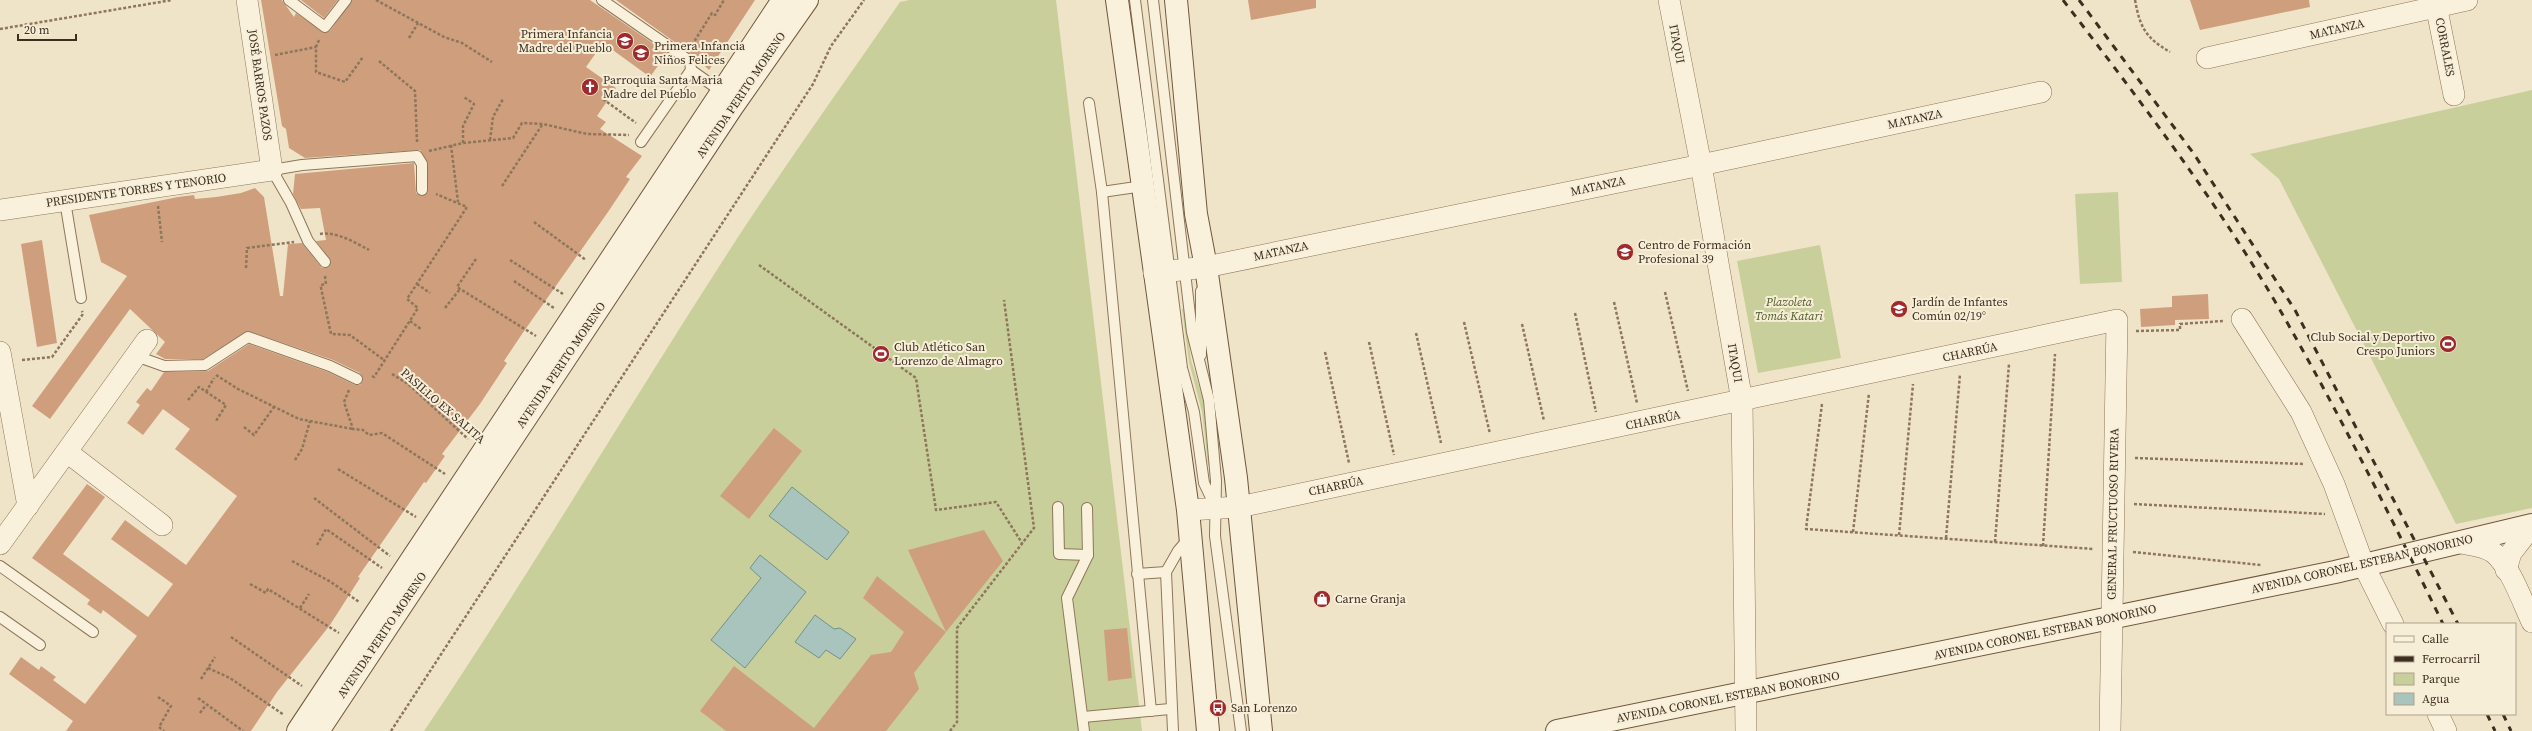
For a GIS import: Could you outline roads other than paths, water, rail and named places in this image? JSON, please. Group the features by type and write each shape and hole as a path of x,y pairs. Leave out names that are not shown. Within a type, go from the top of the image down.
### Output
{"main road":[{"name":"AVENIDA PERITO MORENO","path":"306,729 319,698 403,574 783,0"},
{"name":"AVENIDA PERITO MORENO","path":"306,729 806,0"},
{"path":"1117,0 1143,186 1170,271 1190,537 1208,731"},
{"path":"1176,0 1196,214 1206,267 1239,506 1261,731"},
{"name":"AVENIDA CORONEL ESTEBAN BONORINO","path":"1556,731 1744,694 2364,566 2532,525"}],"street":[{"name":"JOSÉ BARROS PAZOS","path":"247,0 272,170"},
{"name":"ITAQUI","path":"1669,0 1701,165 1742,401 1744,694 1746,731"},
{"name":"MATANZA","path":"2207,58 2436,3 2467,0"},
{"name":"CORRALES","path":"2436,3 2454,95"},
{"name":"MATANZA","path":"1170,271 1206,267 1701,165 2041,92"},
{"name":"PRESIDENTE TORRES Y TENORIO","path":"0,210 272,170"},
{"path":"2242,319 2302,412 2326,465 2364,566 2392,623"},
{"name":"CHARRÚA","path":"1188,510 1239,506 1742,401 2056,333 2117,326"},
{"name":"GENERAL FRUCTUOSO RIVERA","path":"2110,731 2117,326"},
{"path":"0,544 141,348"},
{"path":"1,357 28,506"},
{"path":"67,452 162,525"},
{"path":"2506,570 2511,553 2532,525"},
{"path":"2461,543 2479,546 2494,553 2506,570 2532,622"},
{"path":"2438,715 2446,731"}],"lane":[{"path":"289,0 325,27 346,0"},
{"path":"1135,0 1182,368 1194,412 1204,483 1216,508"},
{"path":"1153,0 1170,271 1192,332 1210,400 1216,481 1215,536 1241,731"},
{"path":"608,2 690,61 691,70 643,139"},
{"path":"691,70 722,92"},
{"path":"1089,103 1102,192 1151,711"},
{"path":"325,262 307,239 291,202 272,170 302,165 417,156 422,164 422,190"},
{"path":"1102,192 1143,186"},
{"path":"65,201 80,298"},
{"path":"1200,363 1202,334 1200,296 1206,267"},
{"path":"141,348 164,366 205,365 248,337 302,355 357,379"},
{"path":"1058,507 1059,554 1088,555"},
{"path":"1084,731 1067,598 1088,555 1087,508"},
{"path":"1173,731 1170,709 1166,572 1178,551 1190,537"},
{"path":"0,566 93,632"},
{"path":"1137,574 1166,572"},
{"path":"0,618 40,645"},
{"path":"1083,717 1170,709"}],"water":[{"path":"792,487 849,532 827,560 769,516"},
{"path":"760,555 806,592 745,668 711,640 761,578 750,568"},
{"path":"815,615 834,629 840,628 856,639 840,659 826,650 819,658 795,642"}],"railway":[{"path":"2063,0 2207,194 2259,275 2284,317 2346,431 2443,623"},
{"path":"2079,0 2194,154 2295,310 2457,623"},
{"path":"2487,715 2495,731"},
{"path":"2503,715 2511,731"}],"place":[{"name":"Primera Infancia Madre del Pueblo","path":"625,41"},
{"name":"Primera Infancia Niños Felices","path":"641,53"},
{"name":"Parroquia Santa Maria Madre del Pueblo","path":"590,87"},
{"name":"Centro de Formación Profesional 39","path":"1625,252"},
{"name":"Jardín de Infantes Común 02/19°","path":"1899,309"},
{"name":"Club Social y Deportivo Crespo Juniors","path":"2448,344"},
{"name":"Club Atlético San Lorenzo de Almagro","path":"881,354"},
{"name":"Carne Granja","path":"1322,599"},
{"name":"San Lorenzo","path":"1218,708"}],"park label":[{"name":"Plazoleta Tomás Katari","path":"1789,309"}]}
